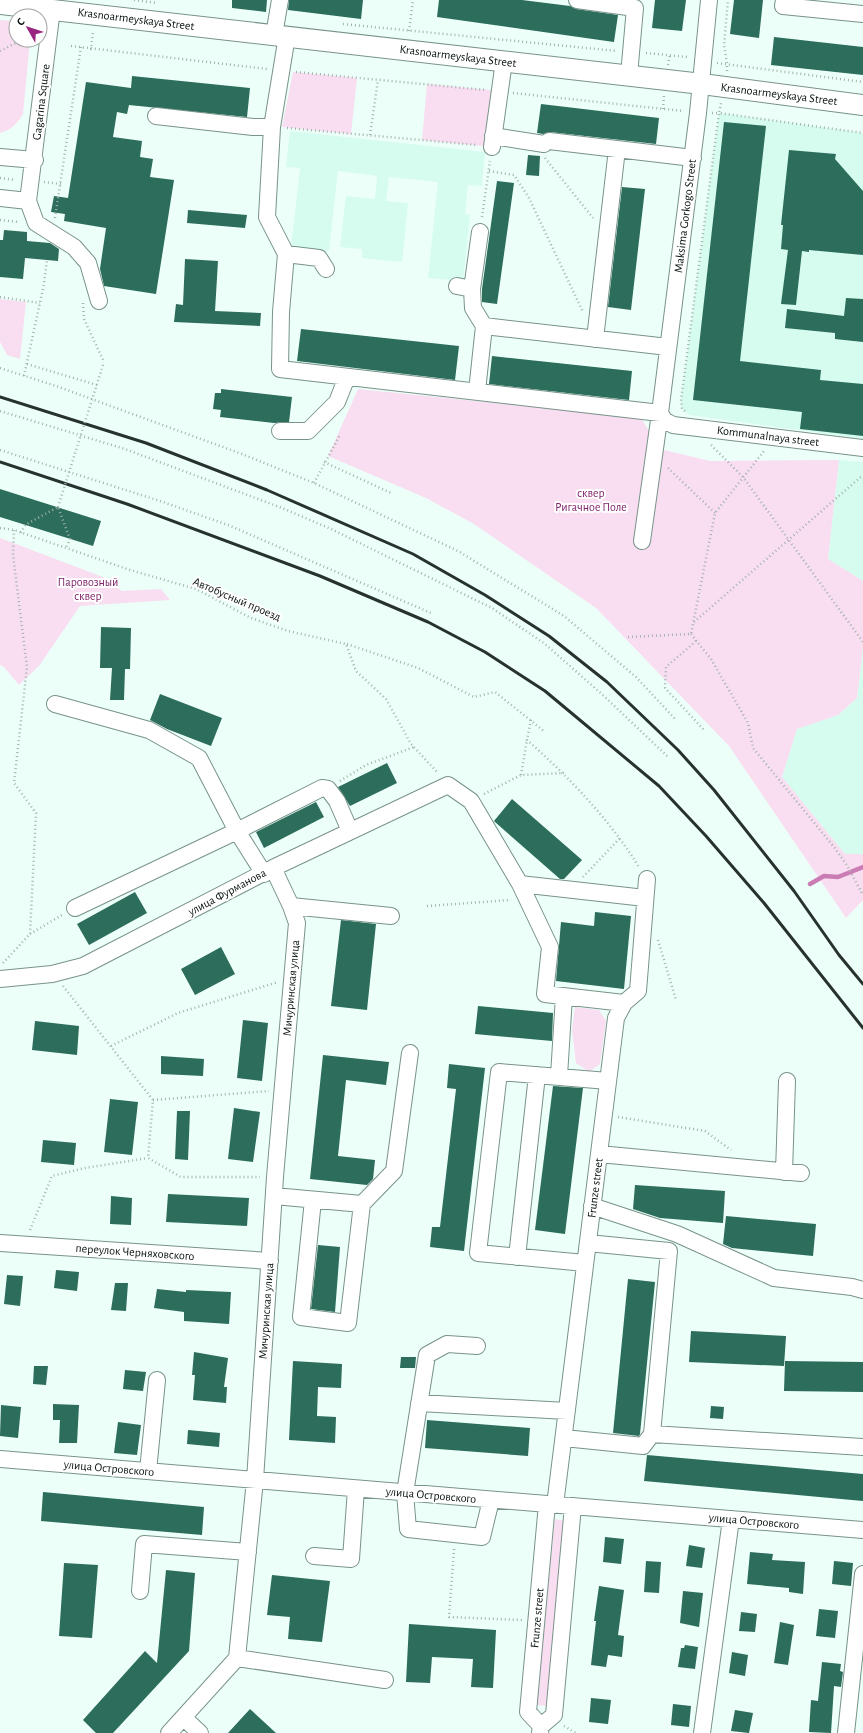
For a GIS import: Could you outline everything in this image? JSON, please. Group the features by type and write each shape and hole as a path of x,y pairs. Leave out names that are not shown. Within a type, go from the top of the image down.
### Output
{"main road":[{"path":"0,4 52,4"},
{"name":"Krasnoarmeyskaya Street","path":"52,4 281,35 702,84 863,105"}],"street":[{"path":"280,0 281,70 277,127 267,217 286,254 281,312 280,369 660,412"},
{"path":"576,0 635,8 629,76"},
{"name":"Maksima Gorkogo Street","path":"642,541 693,158 710,0"},
{"path":"784,0 783,6 863,14"},
{"name":"Gagarina Square","path":"28,201 35,160 52,4"},
{"path":"504,61 492,141 542,142 693,158"},
{"path":"156,116 253,127 277,127"},
{"path":"595,339 617,149"},
{"path":"0,157 35,160"},
{"path":"0,198 28,201 36,223 74,247 88,263 99,301"},
{"path":"477,391 484,326 473,308 464,288 480,232"},
{"path":"286,254 319,258 326,269"},
{"path":"484,326 668,347"},
{"path":"280,431 308,431 337,402 347,377"},
{"name":"Kommunalnaya street","path":"660,412 664,420 673,425 691,421 774,437 863,448"},
{"name":"Мичуринская улица","path":"55,704 149,730 199,758 237,831 268,871 291,906 297,923 275,1177 255,1480 237,1658"},
{"path":"448,785 471,801 524,891 550,947 545,994 624,1003"},
{"name":"улица Фурманова","path":"0,979 52,974 83,966 268,871 448,785"},
{"path":"75,908 237,831 322,788 328,788 337,801 350,831"},
{"name":"Frunze street","path":"573,1506 554,1715 541,1729 528,1712 537,1620 551,1505 564,1438 616,1018 624,1003 638,991 647,879"},
{"path":"524,891 572,890 645,898"},
{"path":"291,906 391,916"},
{"path":"560,1076 564,996"},
{"path":"313,1200 300,1317 348,1323 362,1204 394,1170 410,1053"},
{"path":"585,1263 478,1253 499,1072 608,1080"},
{"path":"517,1257 538,1075"},
{"path":"784,1172 787,1081"},
{"path":"599,1154 801,1173"},
{"path":"274,1196 362,1204"},
{"path":"592,1206 677,1234 774,1278 852,1287 863,1290"},
{"name":"переулок Черняховского","path":"0,1243 270,1261"},
{"path":"564,1438 643,1446 652,1434 669,1251 588,1243"},
{"path":"477,1346 447,1344 426,1355 405,1492 408,1530 482,1537 491,1500"},
{"path":"148,1471 157,1380"},
{"path":"419,1404 567,1411"},
{"path":"652,1434 863,1447"},
{"name":"улица Островского","path":"0,1459 863,1530"},
{"path":"314,1556 351,1559 356,1488"},
{"path":"702,1733 730,1519"},
{"path":"140,1591 144,1544 248,1552"},
{"path":"846,1733 863,1574"},
{"path":"169,1733 237,1658 385,1680"},
{"path":"184,1718 200,1733"}],"path":[{"path":"134,0 164,4"},
{"path":"409,30 414,0"},
{"path":"728,0 724,45 727,63 863,82"},
{"path":"340,24 692,58"},
{"path":"91,49 93,34"},
{"path":"71,46 281,70 719,113 863,133"},
{"path":"0,220 36,223 55,218 81,47"},
{"path":"370,135 378,80"},
{"path":"719,113 681,400 682,409 691,421 743,477 863,642"},
{"path":"277,127 370,135 492,141"},
{"path":"542,142 607,234"},
{"path":"480,232 488,171 514,175 529,198 595,339"},
{"path":"24,376 40,303 47,260"},
{"path":"0,298 40,303"},
{"path":"66,548 70,539 58,508 104,362 84,319"},
{"path":"27,364 97,385"},
{"path":"0,368 242,454 314,483 458,551 564,616 636,677 676,720"},
{"path":"0,411 125,449 282,508 332,529 492,608 545,644 604,696 668,756"},
{"path":"314,483 324,462 340,435"},
{"path":"774,437 715,513 691,634 711,659 748,723 753,748 846,864 863,895"},
{"path":"0,450 160,501 228,525 431,613"},
{"path":"654,456 715,513"},
{"path":"324,462 391,493"},
{"path":"694,622 790,541 863,475"},
{"path":"21,533 25,525 58,508"},
{"name":"Автобусный проезд","path":"0,528 14,530 130,570 196,589 251,618 288,630 346,644 418,668 474,697 495,692 531,720"},
{"path":"14,530 13,555 27,667 14,783 36,813 30,934"},
{"path":"628,637 691,634"},
{"path":"696,641 666,667 665,688 704,730"},
{"path":"346,644 356,671 386,699 414,746 448,785"},
{"path":"521,774 531,720 545,732"},
{"path":"527,740 564,773 631,853"},
{"path":"328,788 366,765 414,746"},
{"path":"471,801 521,774 564,773"},
{"path":"572,890 620,838"},
{"path":"426,906 524,891"},
{"path":"0,966 30,934 75,908"},
{"path":"644,924 655,931 676,1000"},
{"path":"52,974 153,1100 148,1158"},
{"path":"111,1046 178,1013 292,978"},
{"path":"153,1100 282,1090"},
{"path":"604,1115 705,1131"},
{"path":"24,1245 52,1176 85,1168 148,1158 181,1177 275,1177"},
{"path":"456,1534 449,1617 537,1620"}],"shaded area":[{"path":"719,113 863,133 863,439 689,415 682,409 681,400"},
{"path":"290,131 485,152 482,186 468,185 465,214 470,215 463,281 428,278 438,182 389,177 386,201 408,203 402,262 362,258 362,249 340,247 346,196 375,199 377,176 338,171 329,251 291,247 300,168 286,167"},
{"path":"839,460 863,462 863,581 828,559"},
{"path":"863,648 863,854 845,854 782,777 797,729 838,715 857,698"}],"green space":[{"path":"0,20 8,20 8,48 29,48 23,114 13,126 0,133"},
{"path":"293,72 357,78 351,134 282,127"},
{"path":"427,84 500,91 492,147 422,140"},
{"path":"0,299 26,302 20,359 7,355 0,342"},
{"name":"сквер Ригачное Поле","path":"358,389 641,418 660,449 710,461 839,460 828,559 863,581 863,648 857,698 838,715 797,729 782,777 845,854 863,854 863,900 846,918 729,746 596,608 474,524 426,498 328,456"},
{"name":"Паровозный сквер","path":"0,538 103,577 122,591 161,589 170,600 80,606 39,666 19,685 4,667 0,665"},
{"path":"575,1007 599,1010 606,1021 600,1064 589,1072 576,1063 572,1030"},
{"path":"555,1519 567,1521 548,1706 536,1705"}],"building":[{"path":"232,0 267,0 266,12 232,8"},
{"path":"289,0 363,0 361,19 288,10"},
{"path":"439,0 522,0 570,6 576,9 618,15 614,42 437,17"},
{"path":"655,0 686,0 682,31 652,28"},
{"path":"734,0 763,0 759,38 730,34"},
{"path":"774,37 863,47 863,75 771,65"},
{"path":"132,76 250,88 247,117 129,105 127,114 117,112 113,137 142,141 140,157 153,159 150,177 174,180 156,294 104,286 100,269 106,228 64,221 65,214 51,212 54,196 68,198 86,82 131,88"},
{"path":"541,104 659,118 656,144 550,132 543,134 537,133"},
{"path":"724,122 766,126 740,361 821,370 820,380 863,384 863,436 800,429 802,412 693,400"},
{"path":"789,150 836,154 835,159 863,191 863,255 809,250 809,252 802,251 796,305 781,304 788,250 781,249 783,225 781,225"},
{"path":"528,155 540,156 539,176 526,175"},
{"path":"497,181 514,183 497,304 482,302 482,289"},
{"path":"622,187 645,189 631,310 608,307"},
{"path":"188,210 247,215 245,228 187,223"},
{"path":"4,230 27,232 27,241 50,243 59,249 58,261 25,258 23,279 0,277 0,240 3,240"},
{"path":"185,259 218,261 215,311 261,313 260,326 174,322 176,304 183,305"},
{"path":"846,298 863,299 863,342 835,339 835,333 785,328 787,309 844,316"},
{"path":"301,329 459,346 455,380 297,361"},
{"path":"492,356 632,371 629,400 489,384"},
{"path":"221,389 292,397 289,422 274,423 220,417 221,410 213,409 215,393 221,393"},
{"path":"0,489 101,521 93,546 0,517"},
{"path":"101,627 131,628 130,669 125,669 124,700 110,700 112,668 100,668"},
{"path":"160,694 222,718 211,746 167,729 150,720"},
{"path":"387,763 397,783 350,806 338,787"},
{"path":"512,799 582,860 564,879 560,879 494,821"},
{"path":"316,802 324,817 264,848 256,832"},
{"path":"135,892 147,913 89,945 77,924"},
{"path":"595,912 631,916 624,989 556,981 561,922 594,926"},
{"path":"341,920 376,924 367,1010 331,1006"},
{"path":"221,947 235,974 195,995 181,969"},
{"path":"478,1006 553,1013 552,1041 475,1034"},
{"path":"243,1020 268,1023 262,1081 237,1078"},
{"path":"35,1021 79,1026 77,1055 32,1050"},
{"path":"323,1055 389,1062 386,1085 346,1080 338,1156 375,1160 373,1179 367,1185 310,1179"},
{"path":"161,1056 204,1059 203,1076 161,1074"},
{"path":"449,1064 485,1068 464,1251 430,1247 432,1227 440,1227 456,1089 447,1088"},
{"path":"553,1086 583,1088 565,1234 535,1230"},
{"path":"110,1099 138,1102 132,1155 104,1152"},
{"path":"234,1108 260,1112 253,1162 228,1159"},
{"path":"177,1111 190,1111 188,1160 175,1159"},
{"path":"43,1140 76,1143 74,1165 41,1162"},
{"path":"635,1185 725,1191 723,1223 660,1218 633,1209"},
{"path":"168,1194 249,1198 247,1226 166,1222"},
{"path":"111,1196 132,1198 131,1225 110,1224"},
{"path":"726,1216 816,1224 813,1256 732,1248 723,1244"},
{"path":"318,1245 340,1247 335,1312 311,1309"},
{"path":"56,1270 79,1272 77,1291 54,1288"},
{"path":"7,1275 23,1276 20,1306 4,1304"},
{"path":"628,1279 655,1282 639,1436 613,1433"},
{"path":"115,1283 128,1283 126,1311 111,1310"},
{"path":"157,1289 186,1292 186,1290 231,1292 229,1324 184,1321 184,1312 154,1308"},
{"path":"691,1331 786,1336 784,1366 689,1362"},
{"path":"194,1352 228,1358 224,1387 227,1387 226,1403 193,1400 195,1375 192,1375"},
{"path":"401,1357 416,1357 415,1368 400,1368"},
{"path":"293,1361 342,1364 341,1388 318,1387 317,1416 336,1417 335,1443 289,1440"},
{"path":"785,1361 863,1362 863,1392 784,1391"},
{"path":"34,1366 48,1366 46,1385 33,1384"},
{"path":"125,1370 146,1372 143,1391 123,1389"},
{"path":"53,1404 79,1405 77,1443 59,1443 60,1420 53,1420"},
{"path":"1,1405 21,1407 18,1438 0,1436"},
{"path":"711,1406 724,1407 723,1419 710,1418"},
{"path":"427,1420 530,1428 528,1456 425,1448"},
{"path":"118,1422 141,1425 137,1455 114,1453"},
{"path":"188,1430 220,1433 219,1447 187,1444"},
{"path":"647,1455 863,1474 863,1501 644,1481"},
{"path":"43,1492 204,1507 202,1535 41,1521"},
{"path":"605,1537 624,1539 621,1564 603,1562"},
{"path":"689,1545 705,1548 702,1568 686,1566"},
{"path":"750,1552 773,1554 772,1560 805,1562 803,1594 789,1592 789,1588 747,1584"},
{"path":"646,1561 661,1562 659,1593 644,1592"},
{"path":"834,1561 853,1563 851,1586 832,1584"},
{"path":"64,1563 98,1565 92,1638 59,1636"},
{"path":"166,1570 195,1573 189,1651 113,1733 96,1733 83,1720 145,1651 157,1663"},
{"path":"272,1575 330,1581 322,1642 288,1639 290,1617 267,1615"},
{"path":"599,1586 624,1590 618,1635 624,1636 622,1657 608,1655 606,1667 591,1665 596,1621 594,1621"},
{"path":"683,1591 703,1593 699,1627 680,1623"},
{"path":"819,1609 838,1611 835,1638 816,1636"},
{"path":"741,1612 757,1614 755,1632 739,1631"},
{"path":"780,1622 794,1625 788,1665 774,1663"},
{"path":"409,1624 496,1630 493,1688 471,1687 473,1659 432,1657 430,1683 406,1682"},
{"path":"685,1645 698,1647 695,1669 678,1667 681,1648 684,1648"},
{"path":"732,1652 748,1655 745,1676 729,1673"},
{"path":"822,1662 841,1664 840,1671 843,1672 841,1687 834,1686 831,1733 809,1732 811,1700 818,1701"},
{"path":"591,1698 611,1700 608,1724 589,1722"},
{"path":"673,1704 691,1706 689,1727 671,1725"},
{"path":"250,1709 276,1733 228,1733"},
{"path":"735,1710 753,1713 749,1733 731,1731"}],"waterway":[{"path":"810,884 824,876 838,877 863,867"}],"railway":[{"path":"0,397 146,443 267,490 413,554 485,595 549,636 607,682 678,750 714,790 794,891 839,955 863,984"},
{"path":"0,462 127,504 320,576 428,622 485,652 545,691 659,786 706,836 764,903 863,1028"}]}
